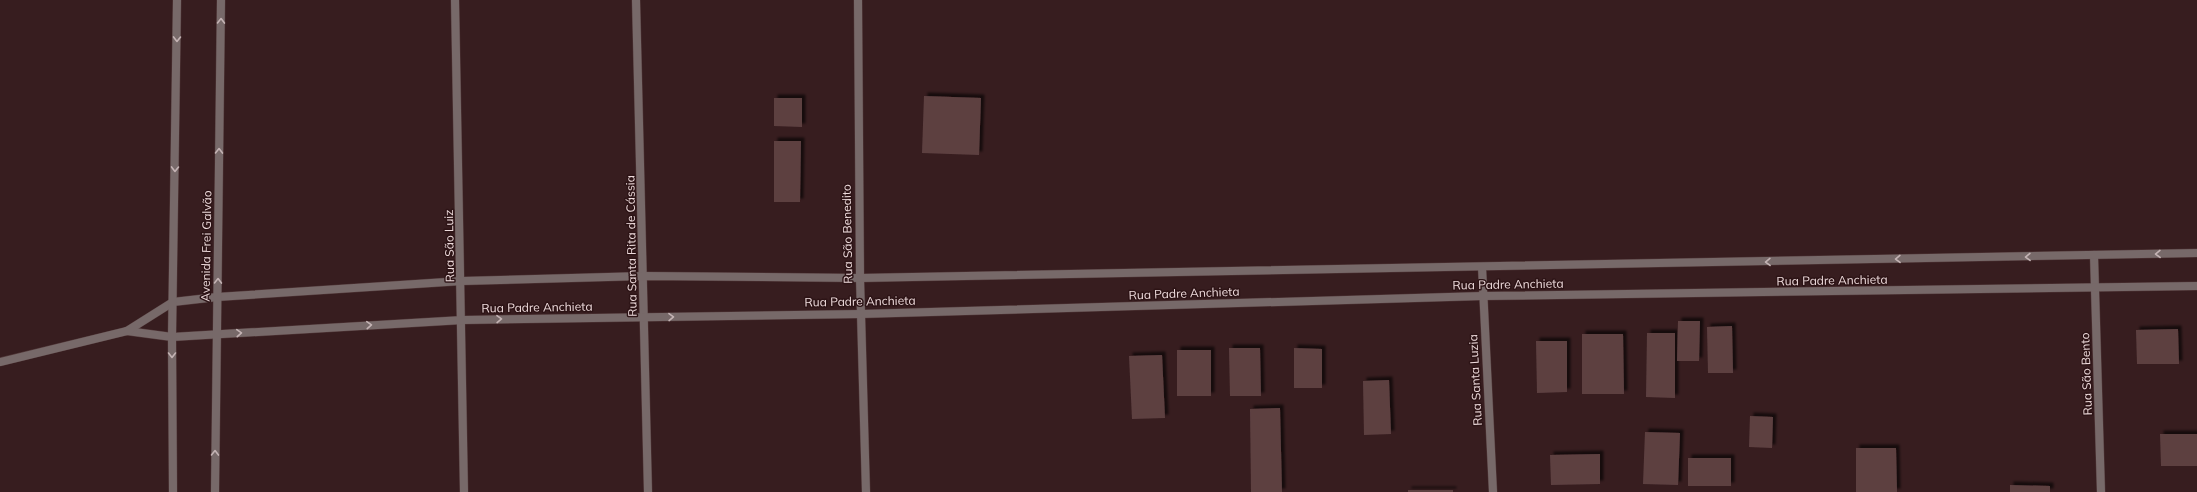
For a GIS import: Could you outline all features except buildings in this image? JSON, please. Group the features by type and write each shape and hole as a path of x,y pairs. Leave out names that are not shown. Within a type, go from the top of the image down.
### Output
{"street":[{"path":"173,492 172,337 177,0"},
{"name":"Avenida Frei Galvão","path":"215,492 221,0"},
{"name":"Rua São Luiz","path":"455,0 463,320 464,492"},
{"name":"Rua Santa Rita de Cássia","path":"636,0 644,276 648,492"},
{"name":"Rua São Benedito","path":"858,0 860,278 866,492"},
{"name":"Rua Padre Anchieta","path":"173,302 218,297 462,281 644,276 860,278 2197,253"},
{"name":"Rua São Bento","path":"2094,256 2101,492"},
{"name":"Rua Santa Luzia","path":"1482,267 1493,492"},
{"name":"Rua Padre Anchieta","path":"127,331 172,337 463,320 861,314 1483,296 2197,286"},
{"path":"0,362 127,331 173,302"}]}
